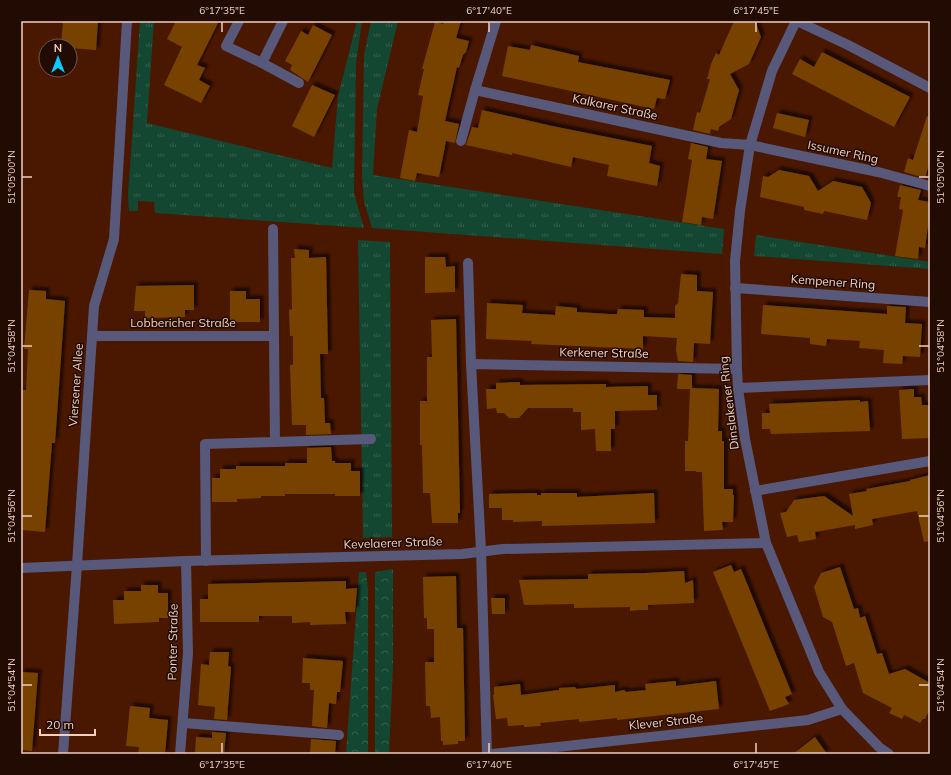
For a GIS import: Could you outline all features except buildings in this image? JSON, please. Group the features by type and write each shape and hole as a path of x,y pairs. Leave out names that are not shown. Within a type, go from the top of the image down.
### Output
{"street":[{"name":"Viersener Allee","path":"63,754 78,565 94,306 114,239 127,21"},
{"path":"238,21 226,46 299,83"},
{"path":"262,63 283,21"},
{"path":"461,141 496,21"},
{"path":"797,21 848,45 930,88"},
{"name":"Dinslakener Ring","path":"797,21 772,71 750,145 740,211 735,261 738,388 745,439 766,543 819,672 842,709 879,747 889,754"},
{"name":"Kalkarer Straße","path":"475,90 721,143 750,145"},
{"name":"Issumer Ring","path":"750,145 878,172 930,186"},
{"path":"272,229 275,442"},
{"path":"468,263 471,364 481,550 487,754"},
{"name":"Kempener Ring","path":"735,288 930,302"},
{"name":"Lobbericher Straße","path":"92,336 274,336"},
{"name":"Kerkener Straße","path":"471,364 737,369"},
{"path":"738,388 930,380"},
{"path":"206,561 205,444 371,440"},
{"path":"755,491 930,461"},
{"name":"Kevelaerer Straße","path":"21,568 186,561 462,554 481,550 503,549 766,543"},
{"name":"Ponter Straße","path":"180,754 188,653 186,561"},
{"name":"Klever Straße","path":"492,754 808,720 842,709"},
{"path":"183,723 339,735"}],"green space":[{"path":"140,21 154,21 147,123 332,168 338,96 357,21 362,21 356,63 354,193 364,228 155,213 154,202 138,201 138,211 129,211 128,195"},
{"path":"371,21 398,21 377,109 373,175 724,229 722,254 372,228 364,202 362,176 364,55"},
{"path":"756,235 930,262 930,269 754,256"},
{"path":"358,240 390,242 392,537 363,538"},
{"path":"393,569 393,666 389,754 375,754 375,572"},
{"path":"359,572 366,572 368,589 368,754 346,754"}]}
